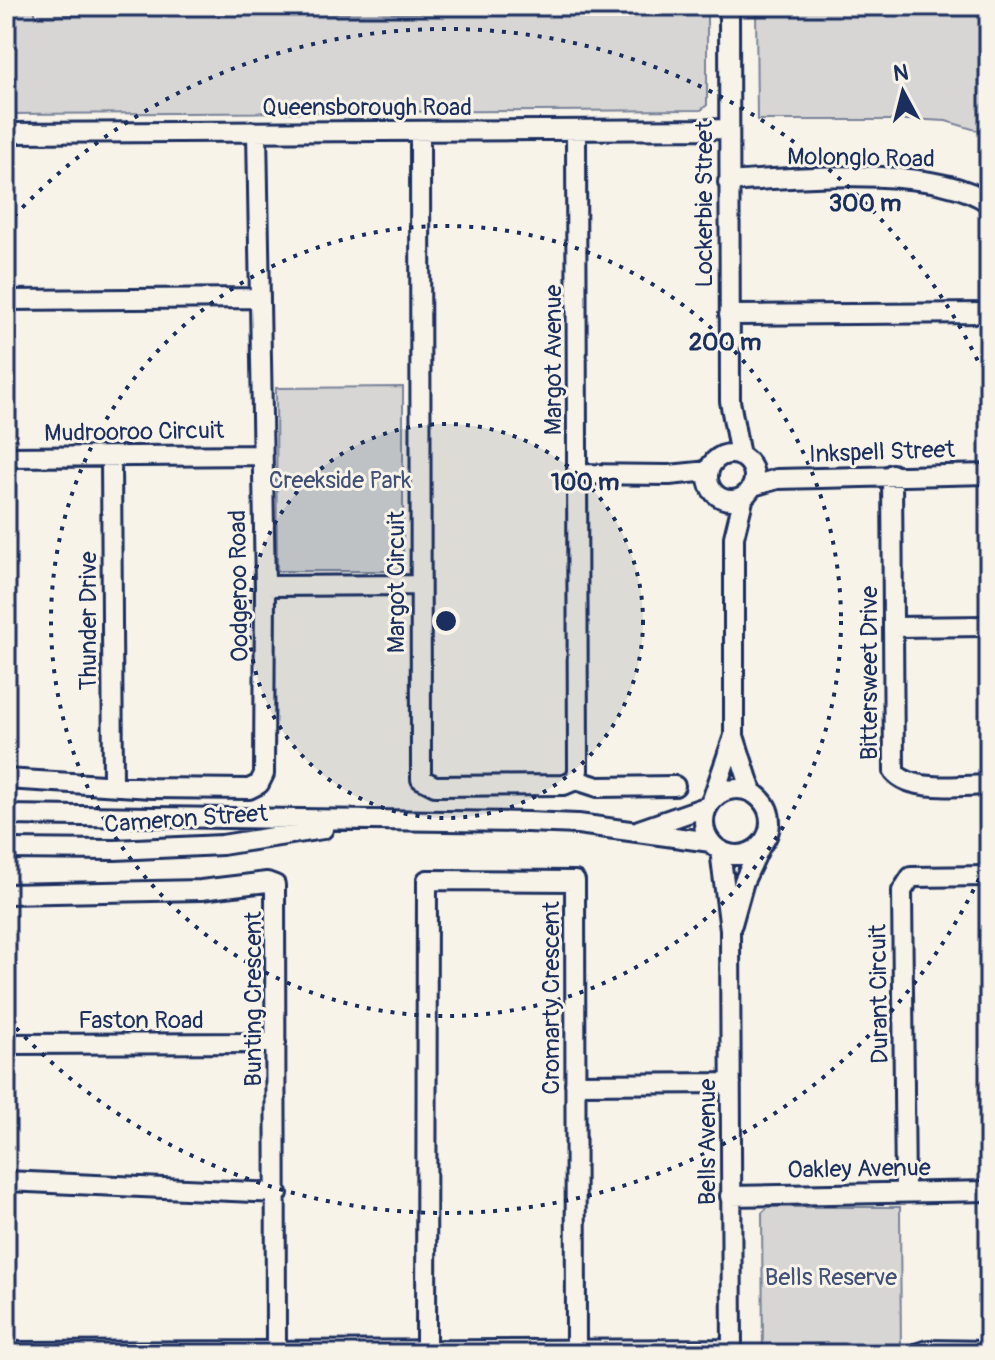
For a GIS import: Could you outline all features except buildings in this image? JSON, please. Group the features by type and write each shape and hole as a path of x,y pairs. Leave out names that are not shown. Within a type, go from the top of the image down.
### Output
{"street":[{"name":"Lockerbie Street","path":"729,6 730,401"},
{"name":"Queensborough Road","path":"6,133 728,129"},
{"name":"Margot Circuit","path":"420,131 421,779 435,786 564,785 576,780"},
{"name":"Margot Avenue","path":"576,131 576,780"},
{"name":"Oodgeroo Road","path":"6,779 235,789 259,784 264,774 265,586 257,132"},
{"name":"Molonglo Road","path":"728,182 914,179 957,186 989,203"},
{"path":"6,300 259,298"},
{"path":"729,315 989,313"},
{"path":"730,401 746,460 748,491 734,537 734,736 752,792 767,806 770,816 770,826 744,881 730,930"},
{"path":"730,401 714,478 734,537"},
{"name":"Mudrooroo Circuit","path":"6,457 262,455"},
{"name":"Thunder Drive","path":"111,457 113,784"},
{"path":"577,474 714,478 746,460"},
{"path":"746,460 777,479"},
{"name":"Bittersweet Drive","path":"892,474 894,772 899,778 914,783 989,785"},
{"name":"Inkspell Street","path":"714,478 736,500 748,491 777,479 989,474"},
{"path":"265,586 419,585"},
{"path":"893,627 989,626"},
{"path":"730,930 715,846 704,821 734,736"},
{"path":"576,780 598,787 675,786"},
{"path":"633,832 710,803 731,789 752,792"},
{"name":"Cameron Street","path":"6,815 540,822 633,832 715,846"},
{"name":"Cameron Street","path":"6,849 222,845 369,822"},
{"path":"715,846 742,854 761,845"},
{"path":"6,859 44,849"},
{"name":"Durant Circuit","path":"905,1191 902,891 911,877 989,876"},
{"name":"Cromarty Crescent","path":"426,1350 427,880 575,881 576,1349"},
{"name":"Bunting Crescent","path":"6,894 201,890 267,882 275,885 276,1350"},
{"name":"Bells Avenue","path":"730,930 732,1352"},
{"name":"Faston Road","path":"6,1044 276,1043"},
{"path":"575,1084 731,1083"},
{"path":"6,1181 278,1193"},
{"name":"Oakley Avenue","path":"730,1196 989,1191"},
{"path":"6,1352 576,1349 732,1352"},
{"path":"916,1354 928,1350 989,1351"}],"green space":[{"path":"6,6 35,6 35,15 707,12 707,105 701,110 6,114"},
{"path":"756,6 989,6 989,134 946,121 757,120"},
{"name":"Creekside Park","path":"403,387 403,571 277,571 276,388"},
{"name":"Bells Reserve","path":"768,1207 900,1207 901,1354 763,1354 762,1213"}]}
